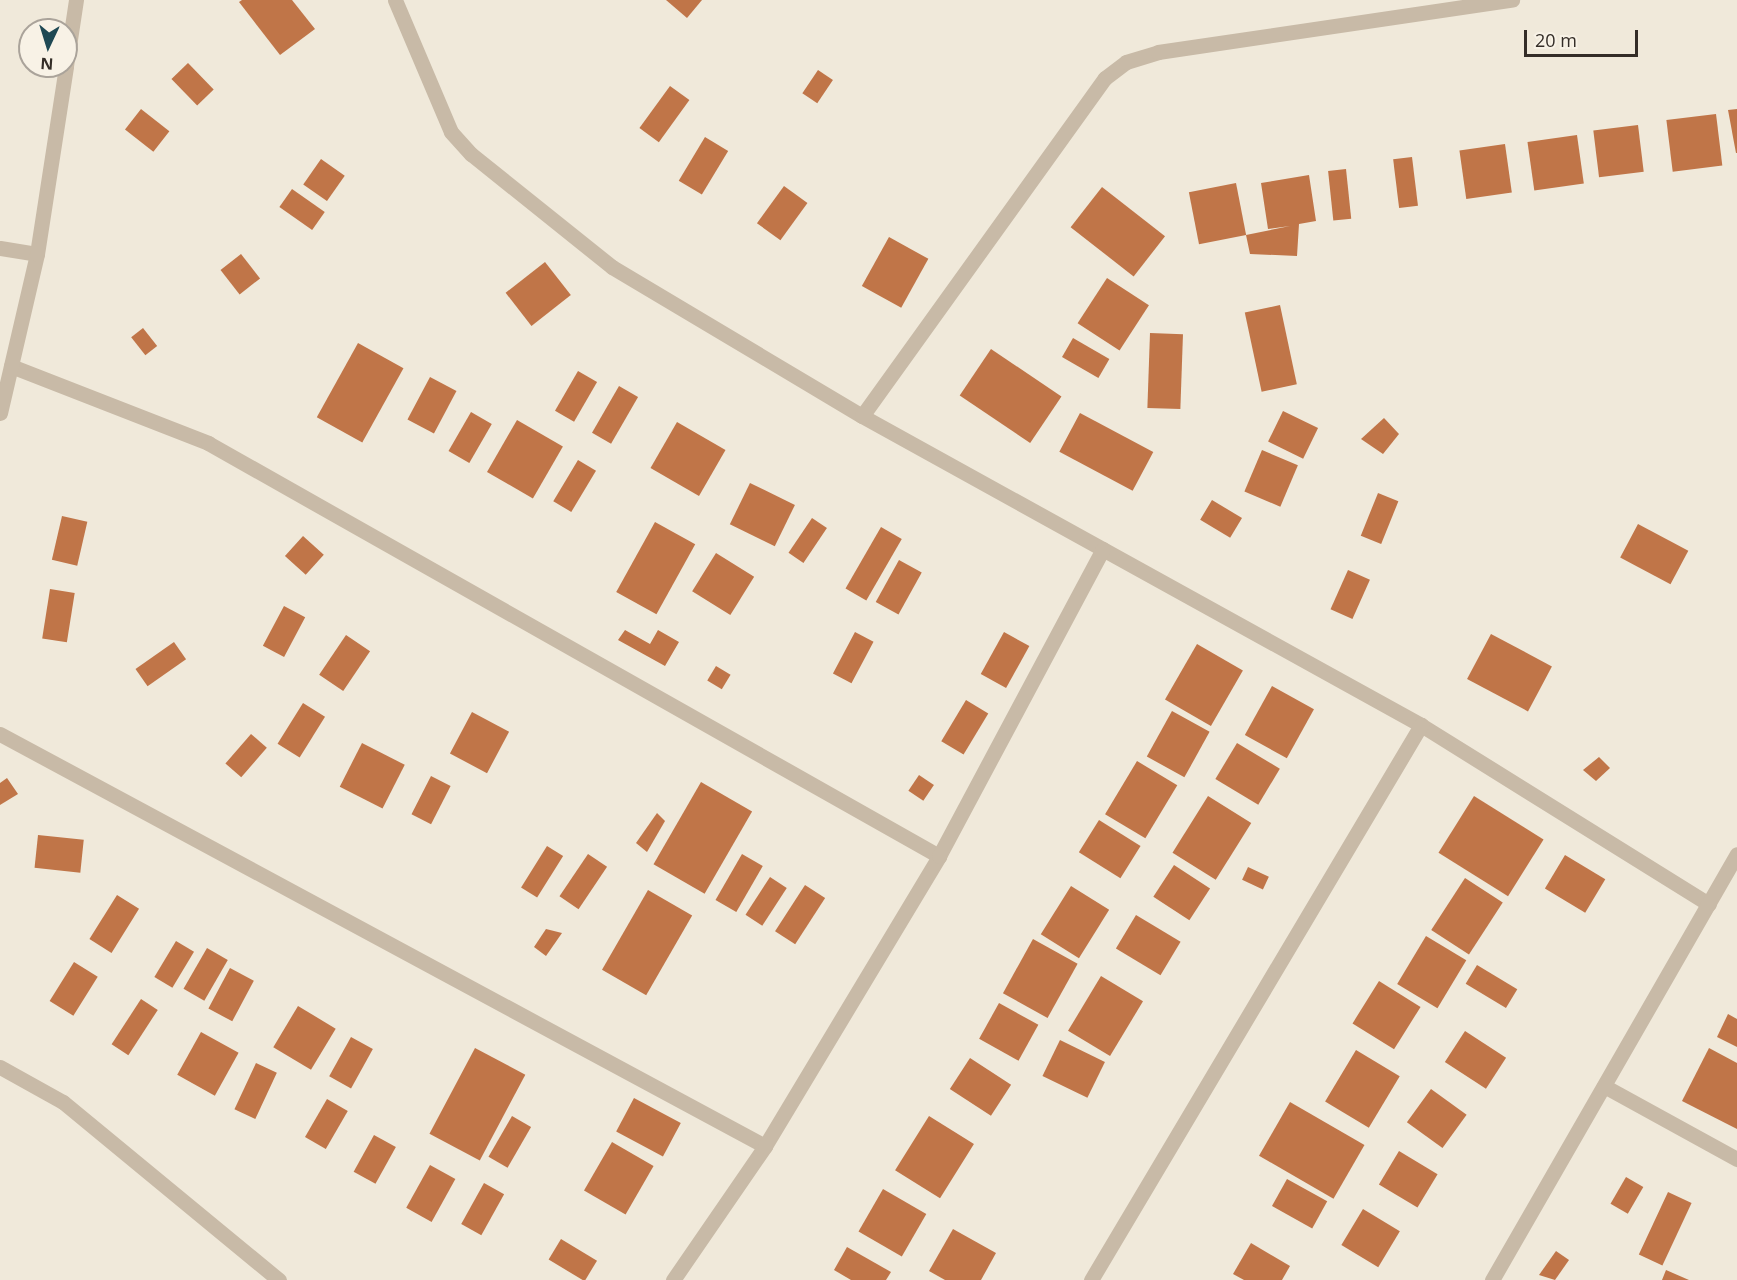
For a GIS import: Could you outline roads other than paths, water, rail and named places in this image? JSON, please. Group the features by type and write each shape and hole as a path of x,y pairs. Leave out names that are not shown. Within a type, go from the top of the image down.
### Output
{"street":[{"path":"73,18 76,0"},
{"path":"395,0 450,132 471,154 612,267 862,416 1421,725 1709,904"},
{"path":"862,416 1105,78 1126,62 1158,52 1512,0"},
{"path":"0,413 37,254 64,78"},
{"path":"0,248 37,254"},
{"path":"11,366 208,442 939,856"},
{"path":"673,1280 765,1146 939,856 1103,549"},
{"path":"1091,1280 1421,725"},
{"path":"0,734 765,1146"},
{"path":"1492,1280 1737,854"},
{"path":"0,1067 63,1102 279,1280"},
{"path":"1604,1086 1737,1159"}]}
